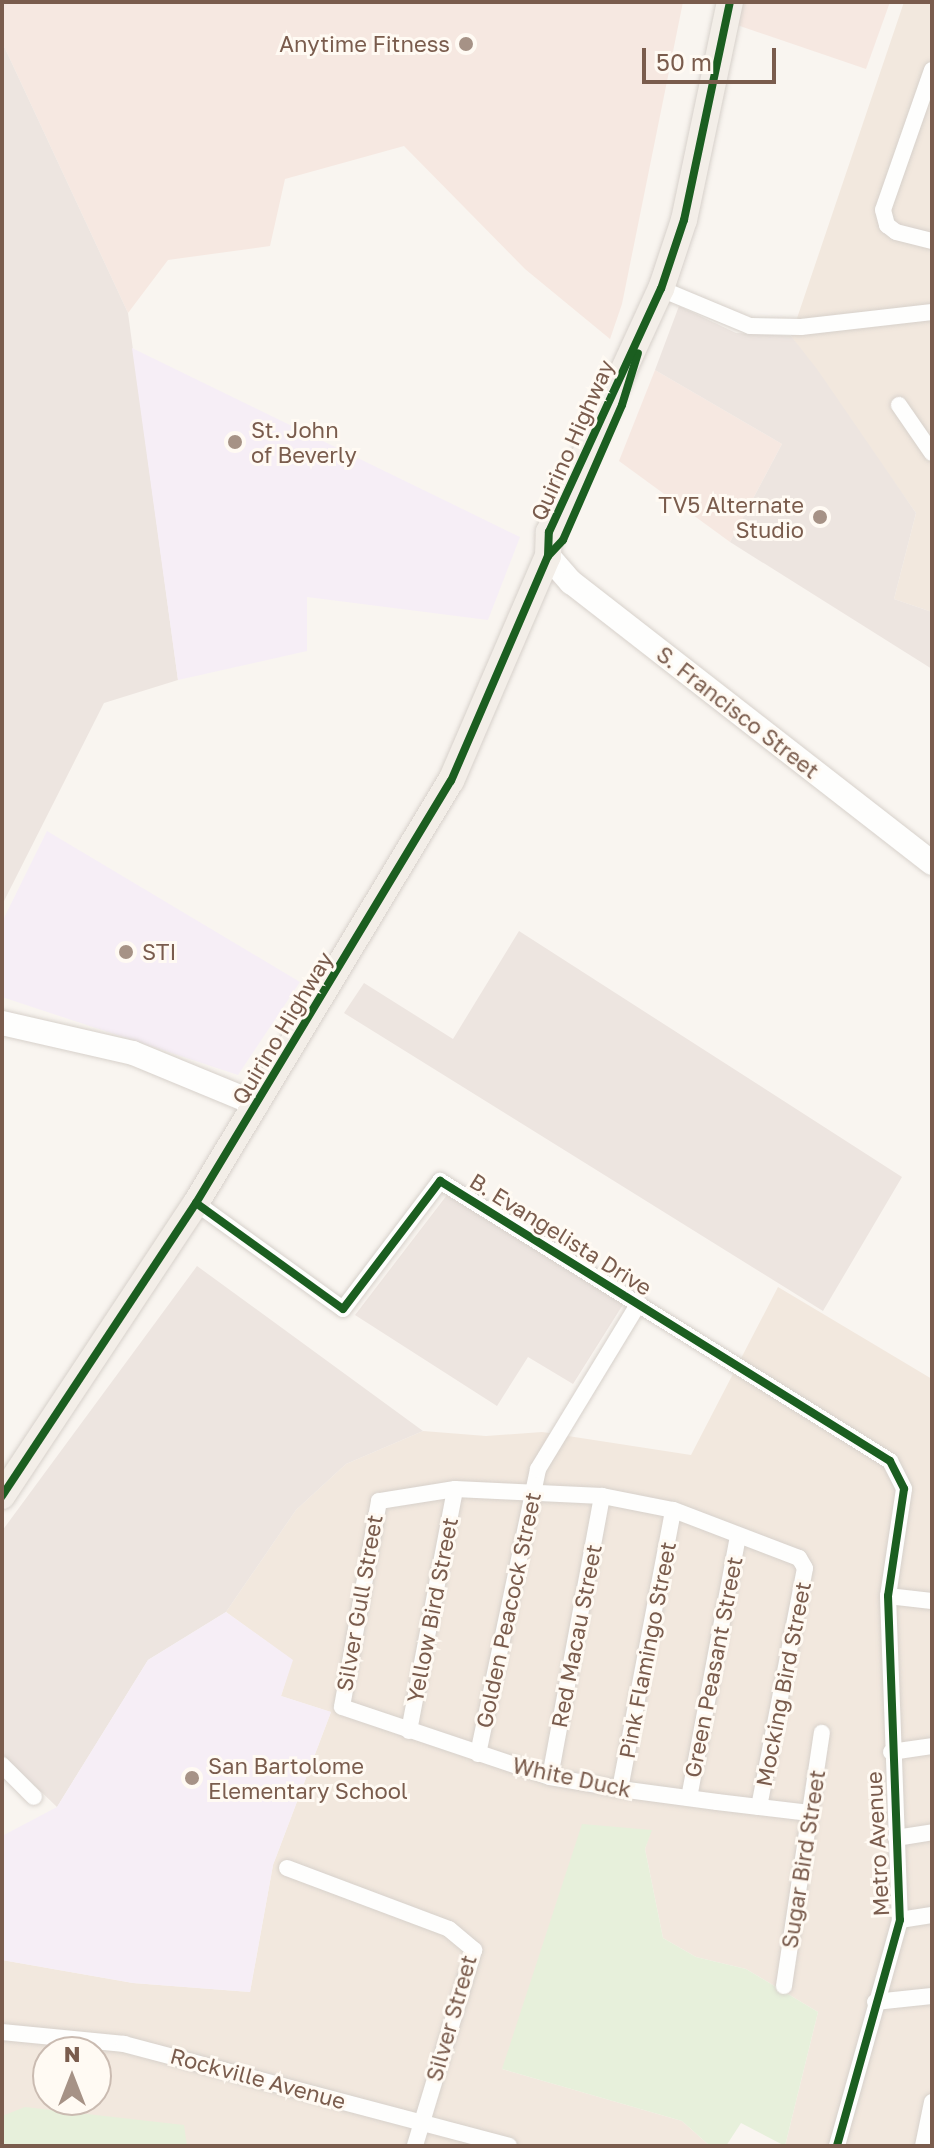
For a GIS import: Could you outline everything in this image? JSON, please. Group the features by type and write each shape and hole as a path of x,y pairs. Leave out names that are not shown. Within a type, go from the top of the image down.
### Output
{"main road":[{"name":"Quirino Highway","path":"2,1496 196,1203 451,781 548,556 563,540 636,370 640,342 684,220 730,2"}],"street":[{"path":"932,70 883,210 887,225 896,232 932,241"},
{"path":"661,289 750,326 801,327 932,312"},
{"path":"899,405 932,453"},
{"name":"S. Francisco Street","path":"548,556 571,582 932,863"},
{"path":"2,1023 133,1053 257,1104"},
{"name":"B. Evangelista Drive","path":"196,1203 343,1309 440,1181 890,1461 904,1489 899,1532"},
{"name":"Golden Peacock Street","path":"478,1754 538,1469 639,1303"},
{"path":"455,1489 602,1496 673,1510 738,1536"},
{"name":"Silver Gull Street","path":"342,1707 379,1501 455,1489"},
{"name":"Yellow Bird Street","path":"409,1731 455,1489"},
{"name":"Red Macau Street","path":"550,1777 602,1496"},
{"name":"Pink Flamingo Street","path":"620,1789 673,1510"},
{"name":"Metro Avenue","path":"837,2146 900,1920 891,1752 888,1596 899,1532"},
{"name":"Mocking Bird Street","path":"738,1536 803,1561 759,1807"},
{"name":"Green Peasant Street","path":"689,1798 738,1536"},
{"path":"888,1596 932,1601"},
{"name":"White Duck","path":"342,1707 550,1777 810,1813"},
{"name":"Sugar Bird Street","path":"784,1986 822,1733"},
{"path":"891,1752 932,1746"},
{"path":"2,1765 34,1797"},
{"path":"896,1838 932,1832"},
{"name":"Silver Street","path":"287,1868 449,1929 474,1950 415,2146"},
{"path":"900,1920 932,1915"},
{"path":"875,2002 932,1996"},
{"name":"Rockville Avenue","path":"2,2032 124,2044 509,2146"},
{"path":"923,2146 932,2102"}],"shaded area":[{"path":"2,2 683,2 622,304 610,339 525,269 404,146 285,179 270,246 168,260 128,313 2,42"},
{"path":"742,2 890,2 866,69 737,25"},
{"path":"904,2 932,2 932,612 894,599 916,513 791,336"},
{"path":"2,42 128,313 178,680 104,703 2,905"},
{"path":"679,306 736,333 791,336 817,369 916,513 894,599 932,612 932,669 730,542 782,444 655,370"},
{"name":"St. John of Beverly","path":"132,348 520,537 488,620 307,597 307,651 178,680"},
{"path":"655,370 782,444 730,542 619,461"},
{"name":"STI","path":"47,831 300,982 238,1075 2,997 2,922"},
{"path":"519,931 902,1177 823,1311 344,1013 364,983 453,1039"},
{"path":"447,1195 624,1303 573,1384 528,1357 497,1406 355,1315"},
{"path":"197,1266 423,1431 346,1464 296,1510 226,1612 148,1660 57,1807 2,1754 2,1531"},
{"path":"778,1287 932,1379 932,2146 785,2146 818,2012 746,1969 696,1957 663,1938 645,1849 651,1830 502,2069 682,2121 710,2146 2,2146 2,1960 133,1983 250,1992 273,1865 331,1712 281,1696 292,1660 226,1612 296,1510 346,1464 423,1431 486,1436 542,1432 691,1455"},
{"name":"San Bartolome Elementary School","path":"226,1612 293,1660 281,1696 331,1712 273,1865 250,1992 133,1983 2,1960 2,1836 57,1807 148,1660"}],"green space":[{"path":"582,1824 652,1830 645,1849 663,1938 696,1957 746,1969 818,2012 785,2146 741,2123 726,2146 710,2146 682,2121 502,2069"},
{"path":"25,2107 32,2108 32,2116 104,2116 184,2125 187,2146 2,2146 2,2116"}],"cycle path":[{"path":"2,1496 196,1203 451,781 548,556 549,532 661,289 684,220 730,2"},
{"path":"548,556 563,540 622,405 638,353"},
{"path":"196,1203 343,1309 440,1181 890,1461 904,1489 888,1596 900,1920 837,2146"}],"place":[{"name":"Anytime Fitness","path":"466,44"},
{"name":"St. John of Beverly","path":"235,442"},
{"name":"TV5 Alternate Studio","path":"820,517"},
{"name":"STI","path":"126,952"},
{"name":"San Bartolome Elementary School","path":"192,1778"}]}
